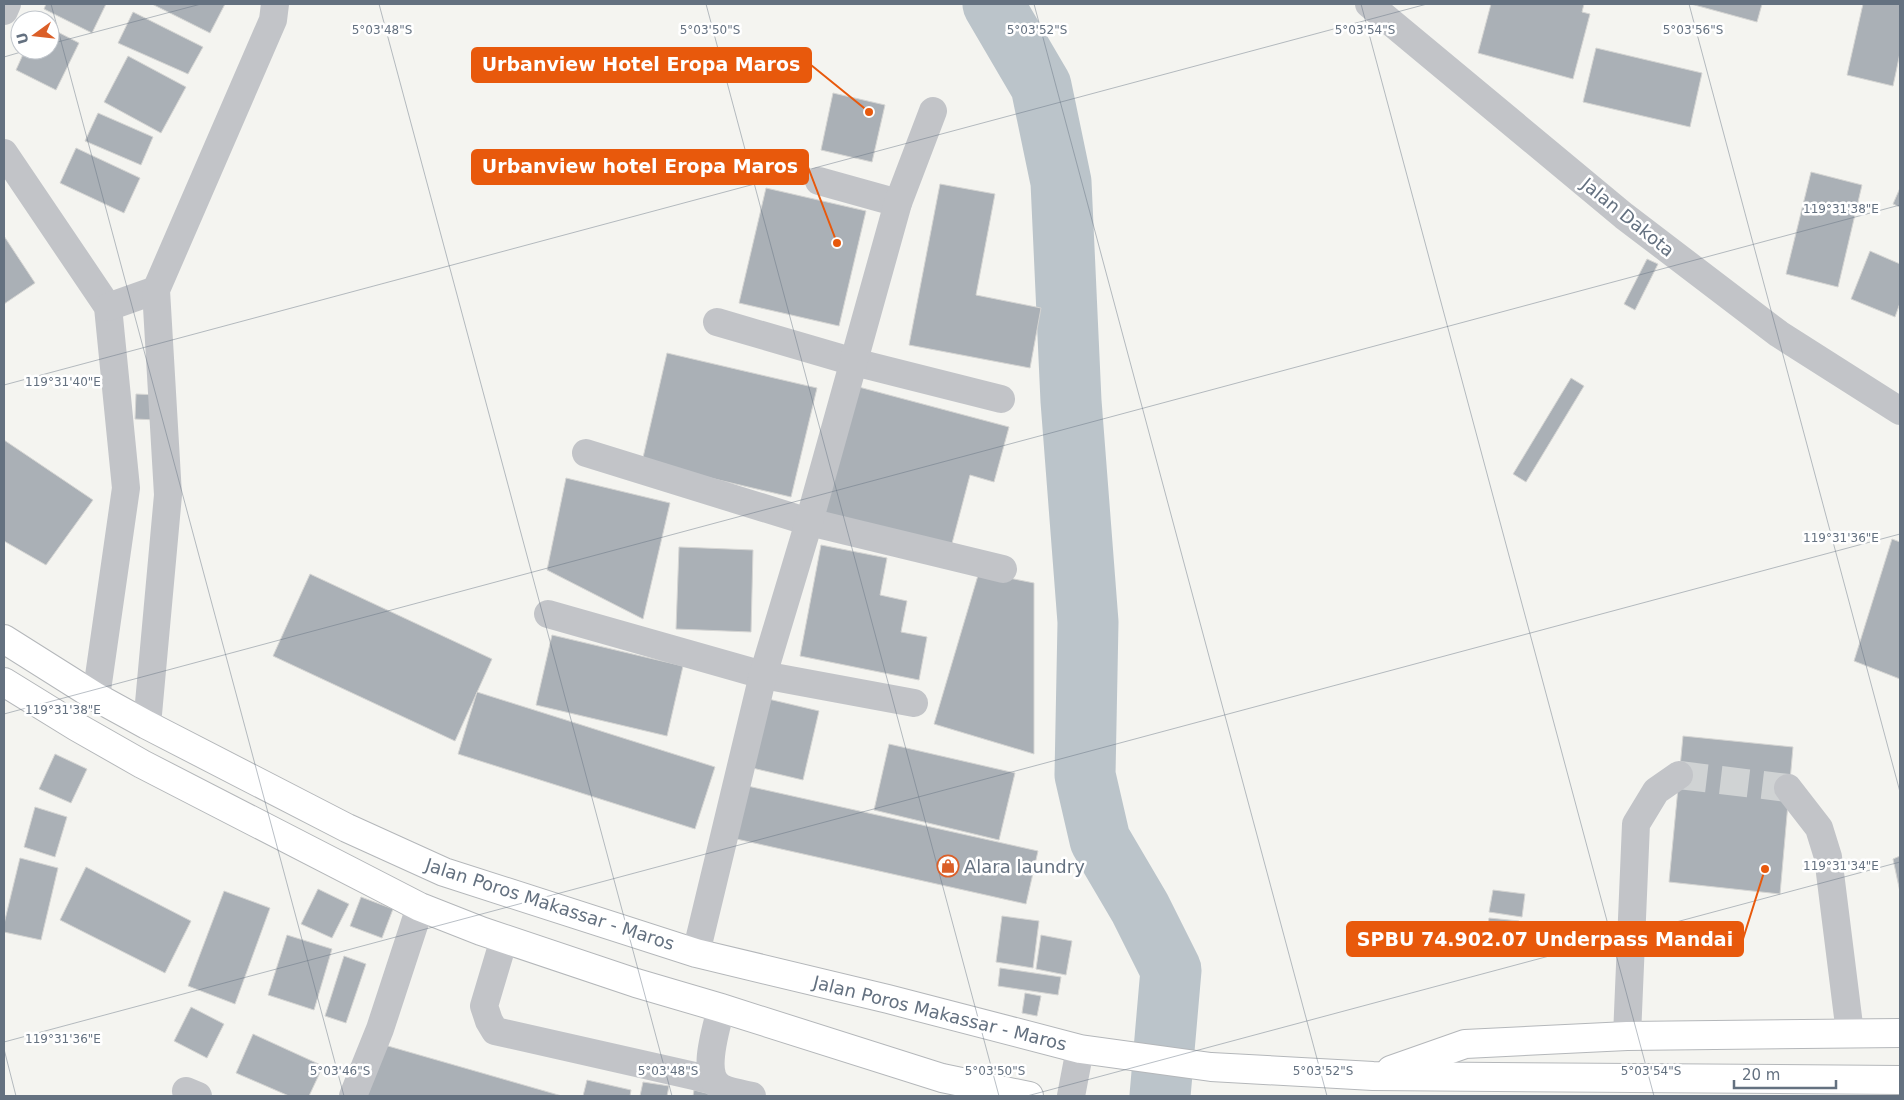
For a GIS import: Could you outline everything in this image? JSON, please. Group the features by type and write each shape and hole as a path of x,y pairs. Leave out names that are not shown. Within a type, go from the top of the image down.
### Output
{"highway":[{"name":"Jalan Poros Makassar - Maros","path":"4,639 96,697 147,725 347,828 444,872 696,953 888,999 1080,1049 1210,1067 1373,1076 1900,1080"},
{"path":"4,682 142,764 420,907 504,939 636,984 721,1008 942,1078 1030,1096"},
{"path":"1373,1076 1464,1044 1627,1036 1850,1032 1900,1033"}],"street":[{"path":"4,11 7,4"},
{"path":"147,725 168,495 156,290 273,20 275,4"},
{"name":"Jalan Dakota","path":"1369,4 1632,222 1780,334 1900,411"},
{"path":"696,953 763,675 809,522 898,203 933,111"},
{"path":"4,153 108,307 126,488 96,697"},
{"path":"819,181 898,203"},
{"path":"108,307 156,290"},
{"path":"717,322 854,362 1001,399"},
{"path":"586,453 809,522 1003,570"},
{"path":"126,488 168,495"},
{"path":"548,614 763,675 914,703"},
{"path":"1627,1036 1636,824 1656,791 1679,775"},
{"path":"1788,788 1819,828 1828,857 1850,1032"},
{"path":"353,1096 380,1029 420,907"},
{"path":"504,939 484,1006 495,1031 712,1080 722,1088 752,1096"},
{"path":"712,1080 709,1067 721,1008"},
{"path":"1071,1096 1080,1049"}],"building":[{"path":"46,4 106,4 92,33 60,17 60,10 44,9"},
{"path":"152,4 225,4 210,33"},
{"path":"1491,4 1584,4 1582,12 1590,14 1573,79 1478,53"},
{"path":"1691,4 1762,4 1757,22"},
{"path":"1863,4 1900,4 1900,53 1893,86 1847,75"},
{"path":"133,12 203,47 188,74 118,43"},
{"path":"60,33 79,43 56,90 16,70 20,60 60,60"},
{"path":"1596,48 1702,73 1690,127 1583,102"},
{"path":"128,56 186,87 161,133 104,102"},
{"path":"833,93 885,105 872,162 821,150"},
{"path":"98,113 153,137 141,165 85,141"},
{"path":"76,148 140,178 124,213 60,183"},
{"path":"1811,172 1862,185 1838,287 1786,274"},
{"path":"940,184 995,194 976,295 1041,308 1030,368 909,345"},
{"path":"766,188 866,211 839,326 739,303"},
{"path":"1900,188 1900,207 1893,204"},
{"path":"4,236 35,283 4,304"},
{"path":"1870,251 1900,264 1900,303 1895,317 1851,299"},
{"path":"1647,259 1658,264 1635,310 1624,304"},
{"path":"667,353 817,388 791,497 642,462"},
{"path":"1571,378 1584,386 1526,482 1513,474"},
{"path":"855,386 1009,427 994,482 970,475 950,551 821,517"},
{"path":"136,394 159,395 158,420 135,419"},
{"path":"4,440 93,500 46,565 4,541"},
{"path":"566,478 670,503 643,619 547,570"},
{"path":"1892,539 1900,542 1900,679 1854,661"},
{"path":"821,545 887,558 880,595 907,601 901,632 927,637 919,680 800,656"},
{"path":"679,547 753,550 751,632 676,629"},
{"path":"979,572 1034,583 1034,754 934,724"},
{"path":"310,574 492,659 455,741 273,656"},
{"path":"552,635 683,666 667,736 536,705"},
{"path":"477,692 715,767 695,829 458,754"},
{"path":"764,698 819,711 803,780 748,767"},
{"path":"1683,736 1793,747 1780,894 1669,882"},
{"path":"889,744 1015,773 999,840 874,810"},
{"path":"55,754 87,769 71,803 39,789"},
{"path":"743,785 1038,851 1026,904 732,838"},
{"path":"35,807 67,817 55,857 24,847"},
{"path":"1900,856 1900,892 1893,859"},
{"path":"20,858 58,868 41,940 4,932 4,924"},
{"path":"86,867 191,921 165,973 60,920"},
{"path":"318,889 349,904 332,938 301,924"},
{"path":"1493,890 1525,894 1522,917 1489,912"},
{"path":"224,891 270,908 235,1004 188,986"},
{"path":"361,897 393,909 382,938 350,926"},
{"path":"1002,916 1039,921 1033,968 996,962"},
{"path":"1489,918 1519,921 1517,943 1486,940"},
{"path":"287,935 332,949 314,1010 268,995"},
{"path":"1041,935 1072,941 1066,975 1036,969"},
{"path":"344,956 366,964 346,1023 325,1016"},
{"path":"1000,968 1061,977 1058,995 998,986"},
{"path":"1025,993 1041,996 1037,1016 1022,1013"},
{"path":"191,1007 224,1024 207,1058 174,1041"},
{"path":"253,1034 323,1066 309,1096 289,1096 236,1073"},
{"path":"381,1044 562,1096 365,1096"},
{"path":"587,1080 631,1090 630,1096 583,1096"},
{"path":"643,1082 669,1086 667,1096 640,1096"},
{"path":"694,1090 718,1096 693,1096"}],"waterway":[{"path":"993,4 1041,86 1061,182 1071,401 1088,622 1085,775 1100,840 1140,908 1171,970 1160,1096"}],"tunnel":[{"path":"1679,775 1788,788"}],"place":[{"name":"Urbanview Hotel Eropa Maros","path":"869,112"},
{"name":"Urbanview hotel Eropa Maros","path":"837,243"},
{"name":"Alara laundry","path":"948,866"},
{"name":"SPBU 74.902.07 Underpass Mandai","path":"1765,869"}]}
